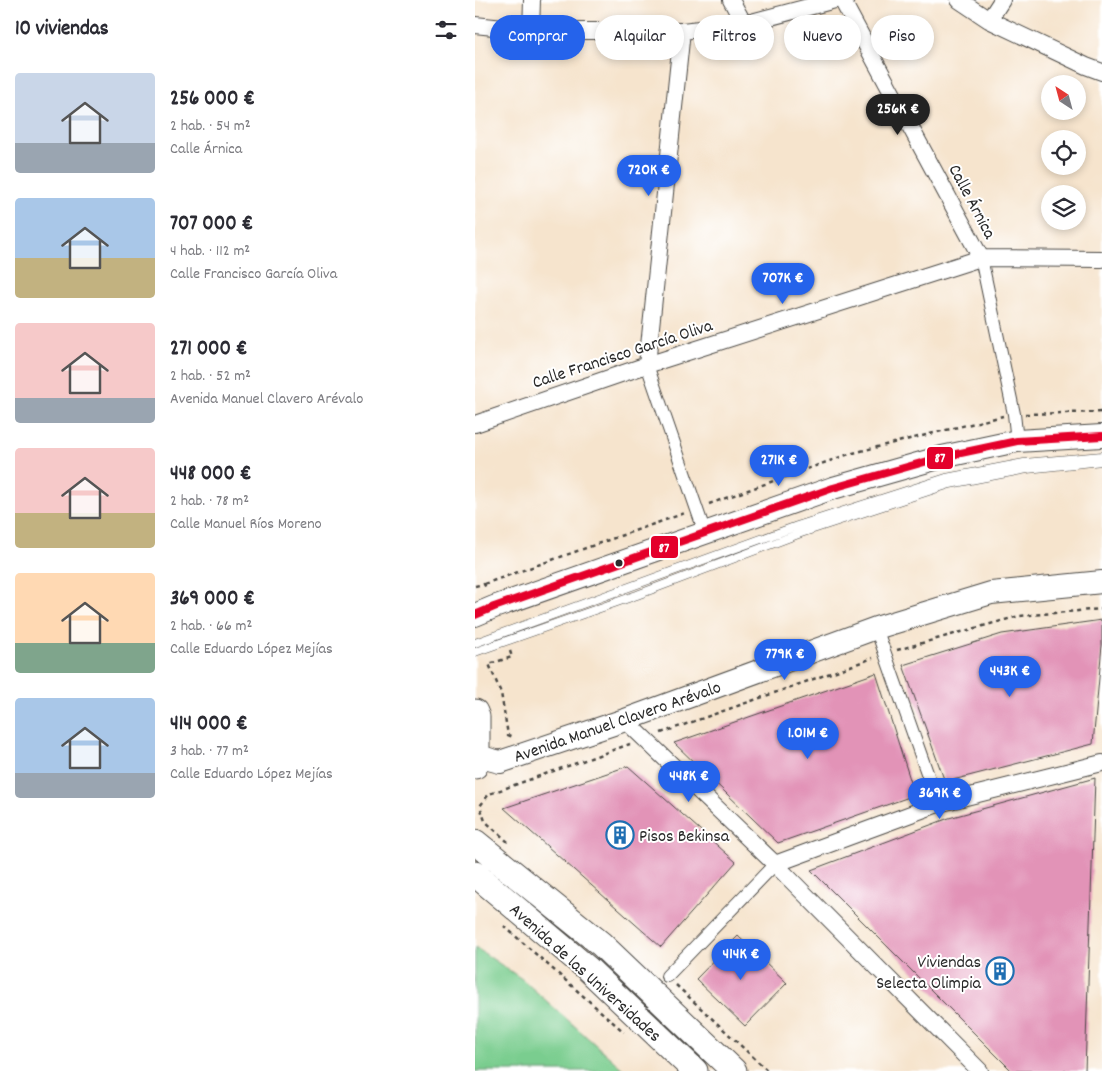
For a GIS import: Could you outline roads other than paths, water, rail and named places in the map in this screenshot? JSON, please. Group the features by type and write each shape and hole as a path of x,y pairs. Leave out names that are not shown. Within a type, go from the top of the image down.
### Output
{"main road":[{"path":"485,611 833,488 942,457 1017,441 1102,436"},
{"name":"Avenida Manuel Clavero Arévalo","path":"476,761 500,762 532,745 625,720 876,628 991,593 1102,582"},
{"path":"475,712 477,717 476,761"},
{"name":"Avenida de las Universidades","path":"475,842 601,944 734,1071"},
{"name":"Avenida de las Universidades","path":"475,874 588,969 695,1071"}],"street":[{"path":"531,0 531,15"},
{"path":"731,0 739,15"},
{"path":"774,16 835,0"},
{"name":"Calle Árnica","path":"842,0 981,258 1014,414 1017,441"},
{"path":"959,0 989,20 1102,72"},
{"path":"989,20 1002,0"},
{"path":"475,25 490,27"},
{"path":"680,60 647,365 705,533"},
{"name":"Calle Francisco García Oliva","path":"475,424 647,365 981,258 1102,259"},
{"path":"876,628 938,804"},
{"path":"625,720 775,864 980,1071"},
{"path":"667,976 775,864 938,804 1102,763"}],"lane":[{"path":"475,643 797,526 946,478 1024,463 1102,456"},
{"path":"475,652 507,642 801,533 950,484 1027,469 1102,461"}],"place":[{"name":"Pisos Bekinsa","path":"620,835"},
{"name":"Viviendas Selecta Olimpia","path":"1000,971"}]}
